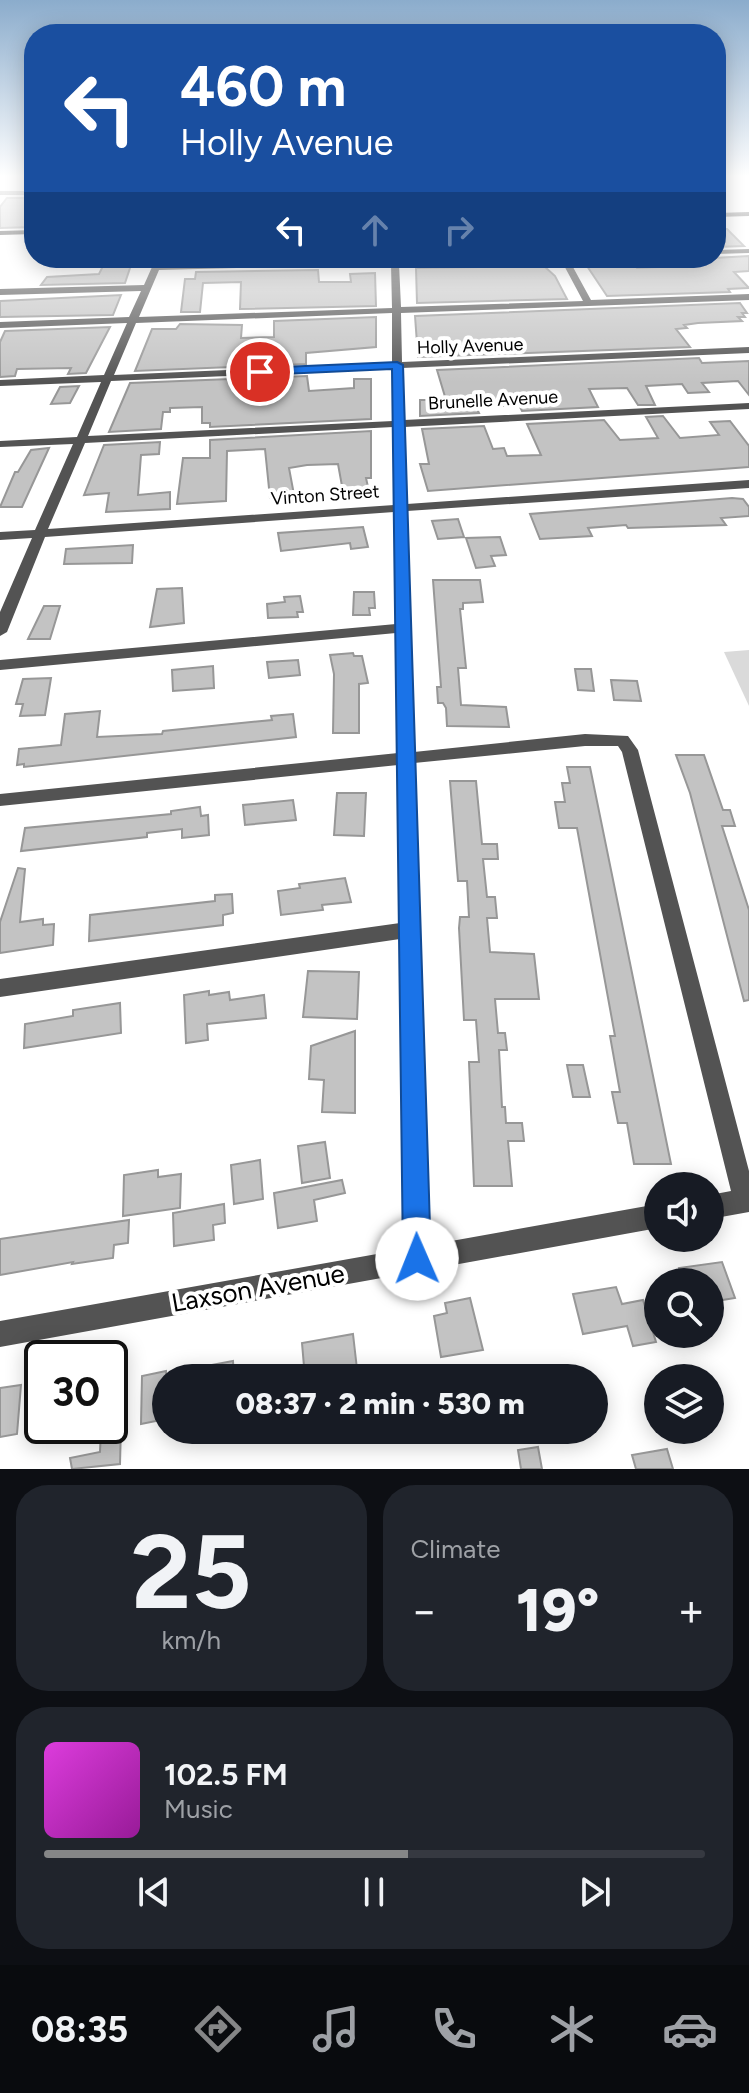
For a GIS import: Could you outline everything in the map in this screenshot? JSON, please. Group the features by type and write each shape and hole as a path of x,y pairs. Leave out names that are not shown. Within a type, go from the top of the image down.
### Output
{"street":[{"path":"726,252 749,251"},
{"path":"0,632 156,268"},
{"path":"395,268 417,1259"},
{"path":"569,268 588,302"},
{"path":"0,292 147,288"},
{"path":"0,325 749,297"},
{"name":"Holly Avenue","path":"0,383 749,350"},
{"name":"Brunelle Avenue","path":"0,444 749,406"},
{"name":"Vinton Street","path":"0,536 749,484"},
{"path":"0,665 403,628"},
{"path":"0,800 593,739 622,740 630,750 747,1200 724,1204"},
{"path":"0,988 410,930"},
{"name":"Laxson Avenue","path":"0,1334 644,1218"}],"shaded area":[{"path":"749,650 749,706 724,652"}],"building":[{"path":"749,256 749,271 734,272 749,288 728,289 730,292 607,296 588,268 726,268 726,257"},
{"path":"102,268 130,268 125,283 41,285 47,277 99,274"},
{"path":"416,268 546,268 555,276 567,299 417,303"},
{"path":"318,270 319,282 351,282 350,274 375,273 376,306 240,309 241,282 203,283 200,312 181,312 185,279 195,279 196,272"},
{"path":"121,295 113,315 0,317 0,301"},
{"path":"740,303 747,313 742,313 745,317 738,317 742,321 698,323 676,329 690,347 418,357 415,316"},
{"path":"376,317 376,347 306,353 306,364 135,371 152,329 176,329 180,324 242,325 241,338 274,337 274,321"},
{"path":"110,327 86,373 68,374 71,368 17,369 15,376 0,377 0,342 5,331"},
{"path":"699,358 702,363 749,361 749,395 738,381 702,383 709,392 688,393 682,384 646,386 655,405 638,405 627,388 589,389 598,407 522,411 519,405 476,407 479,413 420,416 420,400 446,400 437,370"},
{"path":"307,376 309,391 354,388 354,379 371,379 371,419 210,427 210,423 202,423 202,407 170,408 170,412 163,412 161,429 109,432 130,383"},
{"path":"79,386 70,403 51,404 60,387"},
{"path":"663,416 680,438 719,435 710,422 730,421 749,446 749,467 428,491 420,464 429,464 422,429 484,426 493,449 504,448 507,456 541,455 527,424 604,420 620,440 658,438 646,417"},
{"path":"371,431 371,478 366,478 370,496 344,497 338,464 307,465 289,468 295,500 273,502 265,449 227,451 226,501 177,504 183,458 210,458 210,440"},
{"path":"160,442 159,454 141,455 138,495 170,492 170,509 106,512 109,493 84,495 104,445"},
{"path":"49,448 22,507 0,507 15,472 18,472 31,450"},
{"path":"743,499 749,507 749,516 721,518 726,525 588,528 592,536 540,539 530,514"},
{"path":"458,519 464,537 438,539 432,521"},
{"path":"363,527 368,547 351,549 350,543 281,551 278,533"},
{"path":"500,537 506,555 491,556 495,566 476,568 466,538"},
{"path":"133,545 132,563 64,564 66,549"},
{"path":"433,580 480,580 483,602 463,603 463,609 460,609 466,668 458,668 461,705 506,707 509,727 447,726 446,708 443,703 438,703 437,687 441,687"},
{"path":"182,588 184,623 150,627 157,589"},
{"path":"354,592 374,592 375,608 369,608 370,615 353,615"},
{"path":"300,596 303,612 297,612 298,617 268,618 267,604 285,602 284,597"},
{"path":"44,606 60,606 50,639 28,639"},
{"path":"353,653 354,656 362,656 368,683 359,684 359,733 333,733 334,674 330,655"},
{"path":"298,660 300,675 269,678 267,662"},
{"path":"213,666 214,688 173,691 172,670"},
{"path":"575,669 591,669 594,691 578,690"},
{"path":"51,678 45,715 20,716 23,704 16,704 23,679"},
{"path":"611,680 637,681 641,701 614,700"},
{"path":"100,711 97,737 162,734 163,731 272,720 271,716 293,714 296,737 24,767 24,764 17,765 19,749 61,745 65,714"},
{"path":"676,755 704,755 723,810 730,810 735,826 722,826 749,910 749,1000 744,1001 690,793"},
{"path":"567,767 590,767 671,1164 634,1164 627,1123 618,1123 612,1092 620,1092 610,1036 615,1036 577,828 559,828 555,802 565,802 562,783 570,783"},
{"path":"450,781 476,781 482,844 497,844 498,859 483,859 487,897 495,897 497,918 487,918 490,952 534,954 539,999 495,999 498,1033 505,1033 507,1050 499,1050 502,1107 505,1107 506,1123 522,1123 524,1141 508,1141 512,1186 474,1186 469,1062 479,1062 476,1020 464,1020 459,928 460,917 469,917 467,881 458,881"},
{"path":"337,793 366,793 364,836 334,835"},
{"path":"293,800 296,820 245,825 243,805"},
{"path":"200,807 201,816 208,815 209,835 182,838 182,829 147,833 147,837 21,851 25,828 171,814 171,811"},
{"path":"18,868 25,869 20,922 43,919 43,925 54,924 53,945 0,953 0,922"},
{"path":"345,878 351,902 322,905 323,910 281,915 278,891 300,888 299,884"},
{"path":"232,894 233,913 223,915 223,925 89,941 90,915 215,901 215,895"},
{"path":"308,971 359,972 357,1019 303,1017"},
{"path":"209,991 209,995 229,992 230,1000 264,995 266,1018 207,1024 208,1040 186,1043 184,995"},
{"path":"120,1003 121,1033 24,1048 25,1024 73,1016 73,1010"},
{"path":"355,1031 355,1113 322,1112 324,1080 309,1079 311,1046"},
{"path":"567,1065 583,1065 590,1097 573,1097"},
{"path":"325,1142 330,1178 302,1183 298,1146"},
{"path":"260,1160 263,1199 234,1204 231,1165"},
{"path":"158,1170 158,1177 181,1174 180,1208 123,1216 124,1175"},
{"path":"342,1180 345,1193 314,1200 317,1221 278,1228 274,1193"},
{"path":"224,1204 225,1223 213,1225 214,1240 174,1246 173,1213"},
{"path":"129,1220 128,1243 114,1245 113,1258 0,1275 0,1239"},
{"path":"722,1262 735,1298 724,1300 724,1268 679,1268"},
{"path":"616,1287 622,1304 643,1300 644,1344 633,1346 627,1326 583,1334 573,1294"},
{"path":"470,1298 483,1350 441,1357 434,1316 447,1313 445,1303"},
{"path":"353,1334 356,1364 304,1364 302,1343"},
{"path":"152,1374 152,1422 141,1424 142,1376"},
{"path":"21,1385 17,1434 0,1437 0,1388"},
{"path":"100,1444 121,1444 120,1464 72,1469 70,1458 100,1452"},
{"path":"538,1447 542,1469 521,1469 518,1450"},
{"path":"667,1449 673,1469 636,1469 632,1455"}],"route":[{"path":"260,372 397,365 417,1259"}]}
